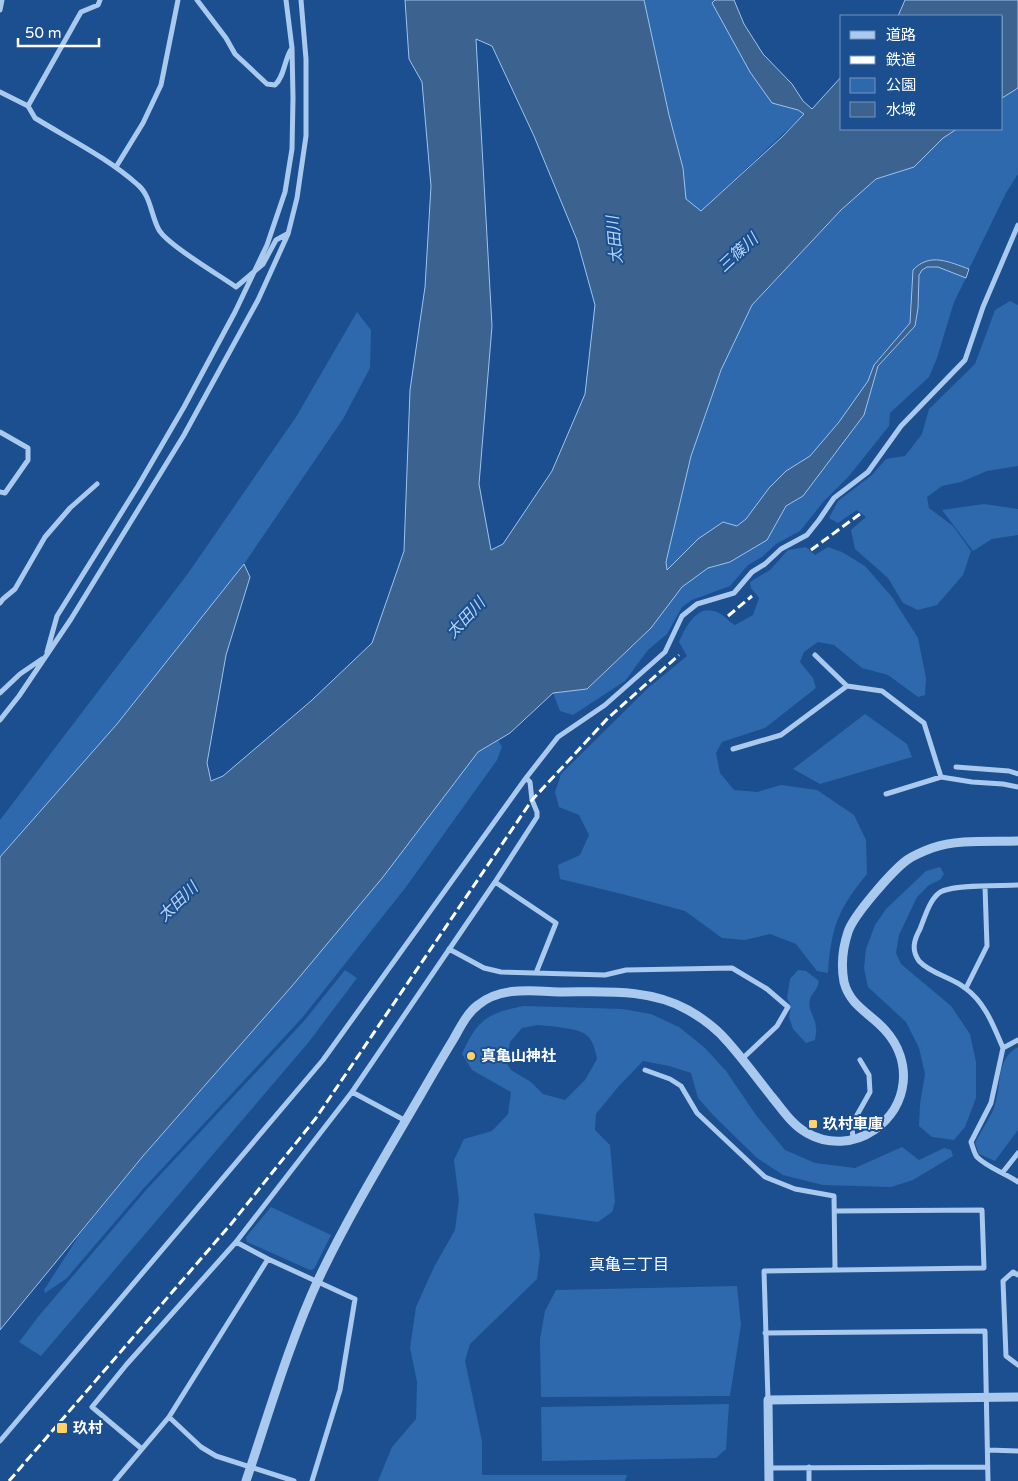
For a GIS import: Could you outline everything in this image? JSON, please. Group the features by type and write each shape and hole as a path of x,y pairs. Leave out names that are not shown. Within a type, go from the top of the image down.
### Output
{"street":[{"path":"0,10 2,0"},
{"path":"28,106 81,12 98,5 100,0"},
{"path":"116,167 143,123 161,85 178,0"},
{"path":"197,0 226,38 235,54 267,84 274,85 280,80 286,56 292,48"},
{"path":"0,692 20,674 45,657 57,616 138,486 184,407 268,245 285,192 292,149 294,98 292,48 286,0"},
{"path":"0,720 19,696 71,619 184,435 258,300 288,234 297,198 306,136 306,59 301,0"},
{"path":"0,92 28,106 35,118 116,167 140,186 148,199 160,230 169,241 236,287 262,264 276,240 288,234"},
{"path":"0,1442 323,1060 526,778 558,737 605,705 665,652 682,616 697,604 734,593 752,572 765,564 781,549 807,535 820,520 834,498 868,472 902,426 965,360 983,307 1018,225"},
{"path":"0,432 28,448 28,460 5,493 0,492"},
{"path":"0,603 15,590 45,537 70,508 97,484"},
{"path":"815,655 847,686 882,691 924,723 941,777"},
{"path":"733,749 781,735 847,686"},
{"path":"956,767 1009,771 1018,774"},
{"path":"886,794 941,777 1018,787"},
{"path":"142,1449 92,1407 127,1364 236,1242 352,1092 537,817 532,800 530,782 526,778"},
{"path":"246,1481 290,1348 318,1282 345,1227 406,1120 465,1020 476,1005 494,995 517,991 633,993 662,999 684,1007 707,1022 724,1037 799,1128 808,1134 824,1140 842,1142 853,1140 870,1133 886,1121 895,1108 903,1090 903,1069 896,1045 884,1028 859,1008 848,994 844,979 844,950 848,932 854,918 894,872 908,859 931,848 952,842 1018,841"},
{"path":"495,882 556,923 536,973"},
{"path":"1018,885 951,887 940,892 933,900 914,942 914,953 920,961 928,968 966,988 987,1012 1003,1048 991,1101 971,1142 976,1156 995,1170 1003,1172 1018,1182"},
{"path":"966,988 988,946 985,887"},
{"path":"449,949 484,968 501,972 605,975 626,970 732,968 767,990 788,1007 777,1026 742,1059"},
{"path":"1003,1048 1018,1040"},
{"path":"853,1140 852,1124 870,1092 870,1075 860,1060"},
{"path":"645,1070 670,1079 681,1086 697,1113 765,1178 795,1189 834,1196 835,1269"},
{"path":"352,1092 406,1120"},
{"path":"1003,1172 1018,1153"},
{"path":"769,1481 764,1271 984,1268 982,1210 835,1211"},
{"path":"236,1242 268,1259 355,1299 340,1390 312,1481"},
{"path":"115,1481 169,1417 268,1259"},
{"path":"1018,1275 1013,1272 1003,1281 1006,1356 1018,1365"},
{"path":"766,1333 985,1331 988,1481"},
{"path":"768,1400 1018,1397"},
{"path":"169,1417 201,1447 216,1456 294,1481"},
{"path":"988,1450 1018,1451"},
{"path":"769,1468 988,1467"},
{"path":"809,1468 809,1481"}],"green space":[{"path":"644,0 715,0 712,3 750,72 772,102 798,110 804,114 701,211 686,200 683,168 669,115"},
{"path":"1018,88 1018,174 1006,193 969,269 944,260 913,270 910,323 874,365 868,381 839,422 810,456 786,471 769,488 746,519 737,526 723,522 698,539 667,571 666,562 691,456 721,370 752,305 841,210 876,179 914,167 943,138 955,130 1003,130 1003,97"},
{"path":"927,267 938,267 966,278 954,302 937,358 929,377 890,413 889,426 849,476 824,501 800,531 776,544 762,557 748,565 730,586 692,600 682,607 667,634 648,650 625,681 573,715 560,711 553,693 587,689 651,628 682,587 708,568 730,562 767,540 786,506 803,496 864,415 878,366 915,326 918,308 919,275"},
{"path":"1010,301 1018,305 1018,466 987,471 961,482 942,486 927,497 929,508 953,526 971,551 963,575 937,605 918,610 903,603 888,578 855,549 851,530 866,517 857,510 838,523 829,518 838,501 872,475 886,459 905,456 922,434 929,409 975,364 995,310"},
{"path":"357,312 371,330 370,368 343,419 244,564 117,724 0,857 0,820 189,572 296,417"},
{"path":"984,504 1018,509 1018,535 992,539 973,551 942,510"},
{"path":"806,547 815,555 828,547 842,552 865,566 892,597 918,638 926,678 925,695 918,697 888,675 862,668 834,645 818,642 804,652 800,662 813,678 816,688 765,728 722,742 716,753 720,773 734,790 757,792 781,785 817,790 854,815 866,840 867,874 849,898 838,920 831,943 828,973 817,971 796,944 770,934 745,940 722,938 685,911 560,879 558,865 580,855 589,835 579,815 559,807 555,792 561,774 648,688 687,656 679,642 685,629 694,617 699,613 712,610 721,614 735,625 753,615 759,598 751,588 750,582 770,570 788,550"},
{"path":"865,714 907,744 912,757 820,784 793,769"},
{"path":"498,740 502,747 497,760 406,887 302,1018 144,1188 66,1279 45,1293 44,1290 80,1234 143,1156 292,986 383,877 478,752"},
{"path":"940,867 944,874 940,880 929,885 917,897 899,935 896,953 901,964 951,1006 970,1034 976,1062 976,1098 965,1127 954,1140 932,1137 919,1126 920,1104 925,1074 919,1048 906,1022 868,987 864,968 866,949 875,925 886,909 926,871"},
{"path":"345,970 357,978 308,1043 41,1356 19,1342 146,1190 304,1021"},
{"path":"798,970 806,971 819,981 809,1003 816,1024 815,1040 806,1043 793,1029 789,1017 791,1006 787,998 790,979"},
{"path":"524,1006 622,1009 651,1014 679,1027 705,1048 726,1071 756,1115 785,1150 815,1163 855,1168 902,1147 919,1160 944,1148 951,1150 953,1156 913,1180 891,1187 823,1185 783,1175 757,1158 713,1115 698,1098 691,1073 643,1061 596,1114 595,1130 610,1145 615,1202 612,1212 598,1222 534,1213 540,1255 537,1279 470,1344 465,1361 482,1441 482,1475 627,1475 625,1481 378,1481 392,1447 416,1419 417,1382 410,1348 416,1307 434,1267 455,1230 459,1200 454,1160 464,1139 492,1131 508,1114 511,1092 472,1070 462,1054 467,1042 478,1026 492,1015","holes":["538,1025 581,1032 592,1042 597,1059 585,1080 565,1100 543,1094 531,1082 511,1070 506,1062 510,1042 522,1028"]},
{"path":"1018,1047 1018,1130 995,1161 979,1154 975,1143 994,1108 1002,1066 1011,1052"},
{"path":"271,1207 331,1235 314,1269 310,1270 247,1242 246,1237"},
{"path":"737,1286 741,1325 730,1396 541,1397 540,1339 545,1311 556,1290"},
{"path":"729,1404 726,1449 716,1458 542,1461 541,1407"}],"water":[{"path":"405,0 644,0 669,115 683,168 686,199 701,211 782,137 804,114 798,110 772,103 750,72 712,3 715,0 734,0 744,24 763,54 792,84 803,101 812,109 840,78 840,130 955,130 943,138 914,167 876,179 841,210 752,305 721,370 691,456 666,562 667,570 698,539 723,522 737,526 746,519 769,488 786,471 810,456 839,422 868,381 874,365 910,323 913,270 926,261 947,261 969,269 966,278 938,267 927,267 922,270 919,275 918,308 915,326 878,366 864,415 803,496 786,506 767,540 730,562 708,568 682,587 651,628 587,689 553,693 510,733 478,752 383,877 292,986 143,1156 0,1330 0,857 117,724 244,564 250,577 226,655 207,763 211,781 223,776 311,701 372,643 404,551 410,390 425,287 431,186 422,82 409,59","holes":["476,39 492,46 534,136 577,240 595,305 585,394 552,471 503,544 491,550 479,484 492,326"]},
{"path":"905,0 1018,0 1018,88 1003,97 1003,15 898,15"}],"railway":[{"path":"811,550 860,514"},
{"path":"728,616 752,596"},
{"path":"9,1481 231,1224 316,1118 532,800 608,718 679,655"}],"place":[{"name":"真亀山神社","path":"471,1056"},
{"name":"玖村車庫","path":"813,1124"},
{"name":"玖村","path":"62,1428"}],"district":[{"name":"真亀三丁目","path":"629,1265"}],"water label":[{"name":"太田川","path":"615,240"},
{"name":"三篠川","path":"738,253"},
{"name":"太田川","path":"466,618"},
{"name":"太田川","path":"178,902"}]}
